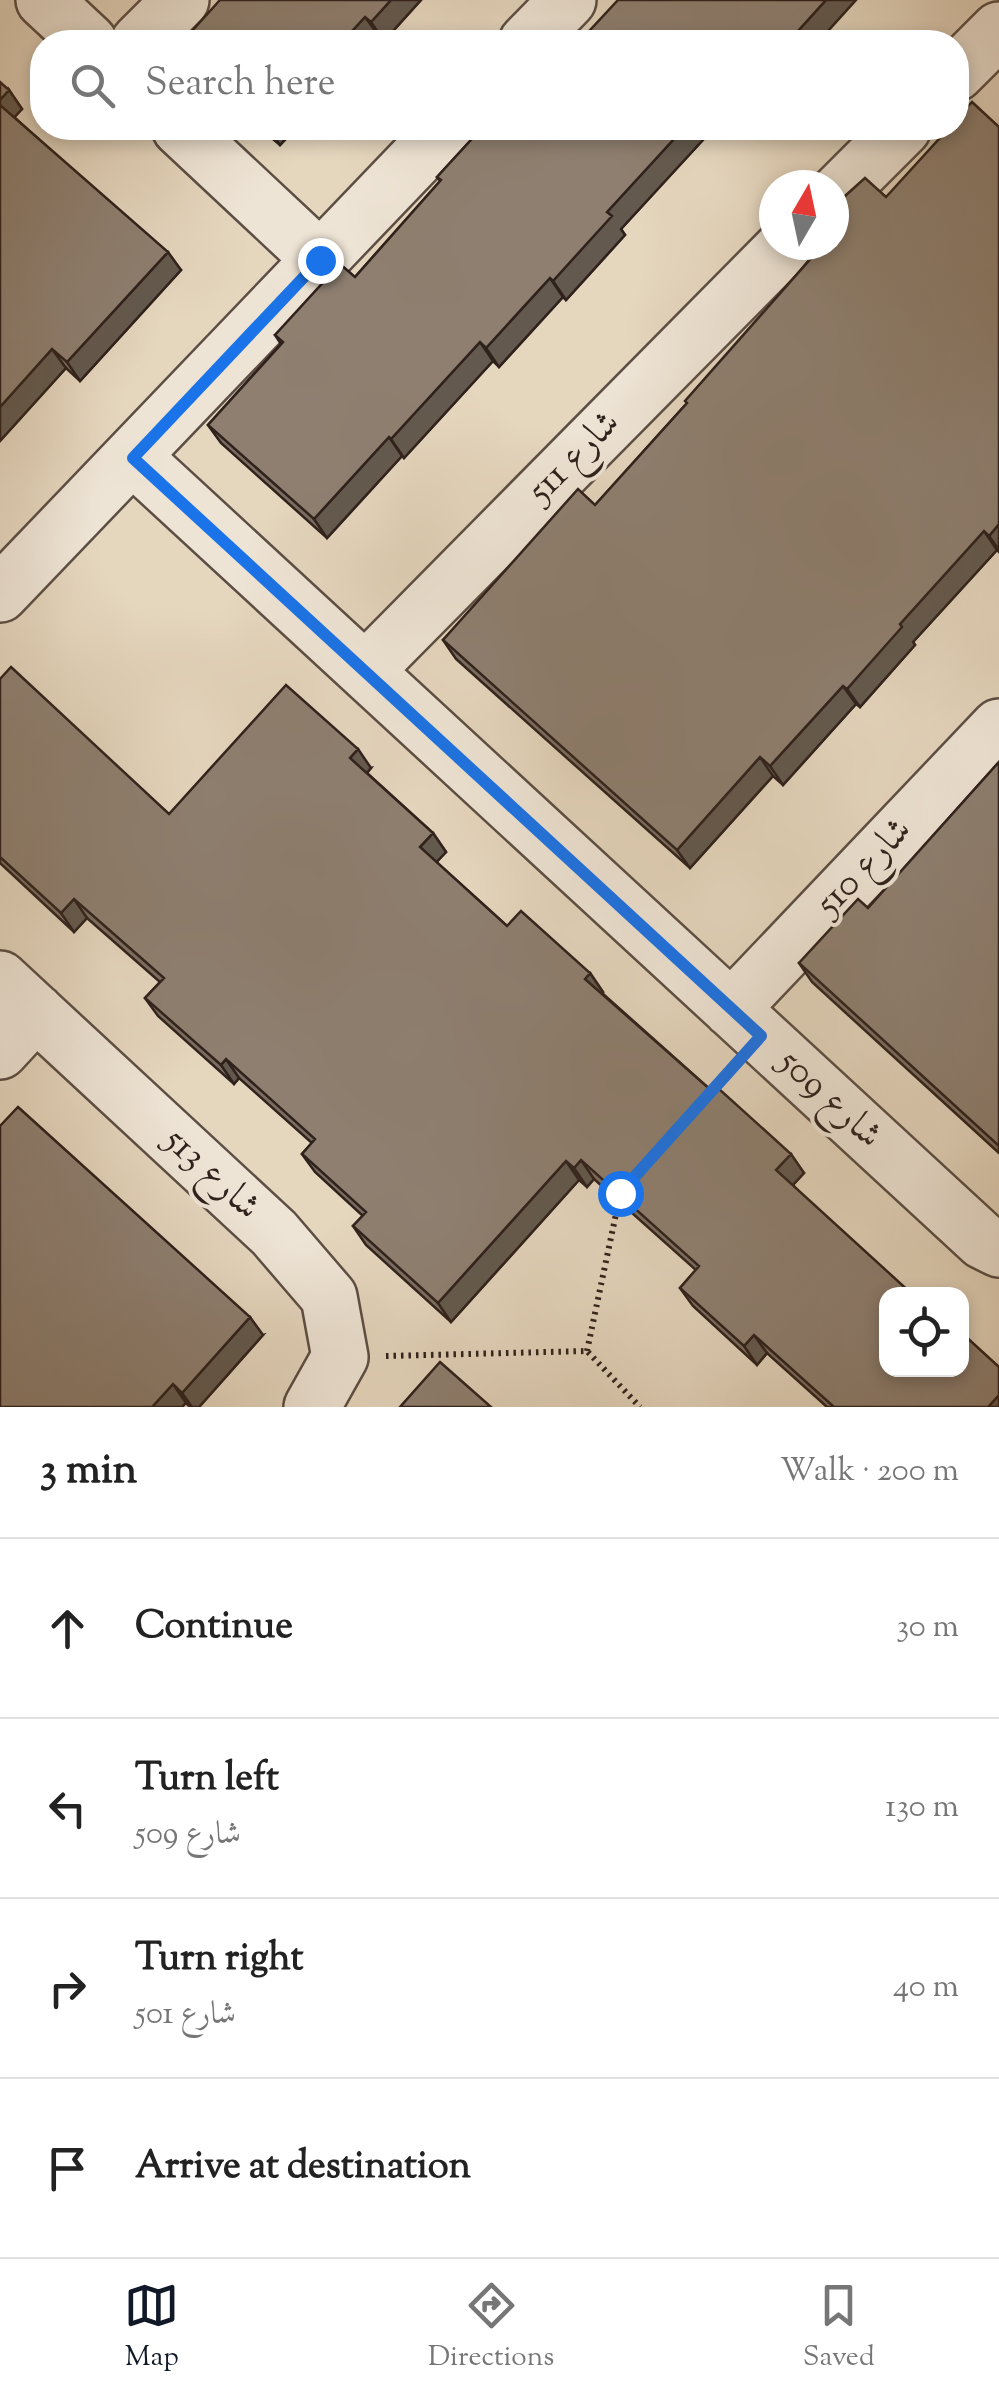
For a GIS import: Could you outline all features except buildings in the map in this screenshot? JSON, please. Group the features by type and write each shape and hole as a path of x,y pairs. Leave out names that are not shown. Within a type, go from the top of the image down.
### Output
{"street":[{"path":"44,0 77,30"},
{"path":"151,30 180,0"},
{"path":"539,30 568,0"},
{"path":"969,60 999,30"},
{"path":"193,140 320,260"},
{"path":"1,592 435,140"},
{"path":"849,182 890,140"},
{"name":"شارع 511","path":"365,670 771,260"},
{"name":"شارع 509","path":"133,458 983,1241 999,1249"},
{"name":"شارع 510","path":"746,1023 999,727"},
{"path":"0,1052 18,995"},
{"name":"شارع 513","path":"18,995 274,1233 329,1297 340,1357"},
{"path":"312,1407 340,1357"}],"path":[{"path":"697,1108 746,1023"},
{"path":"588,1350 620,1193"},
{"path":"340,1357 588,1350 640,1407"}],"route":[{"path":"320,260 133,458 761,1036 620,1193"}]}
